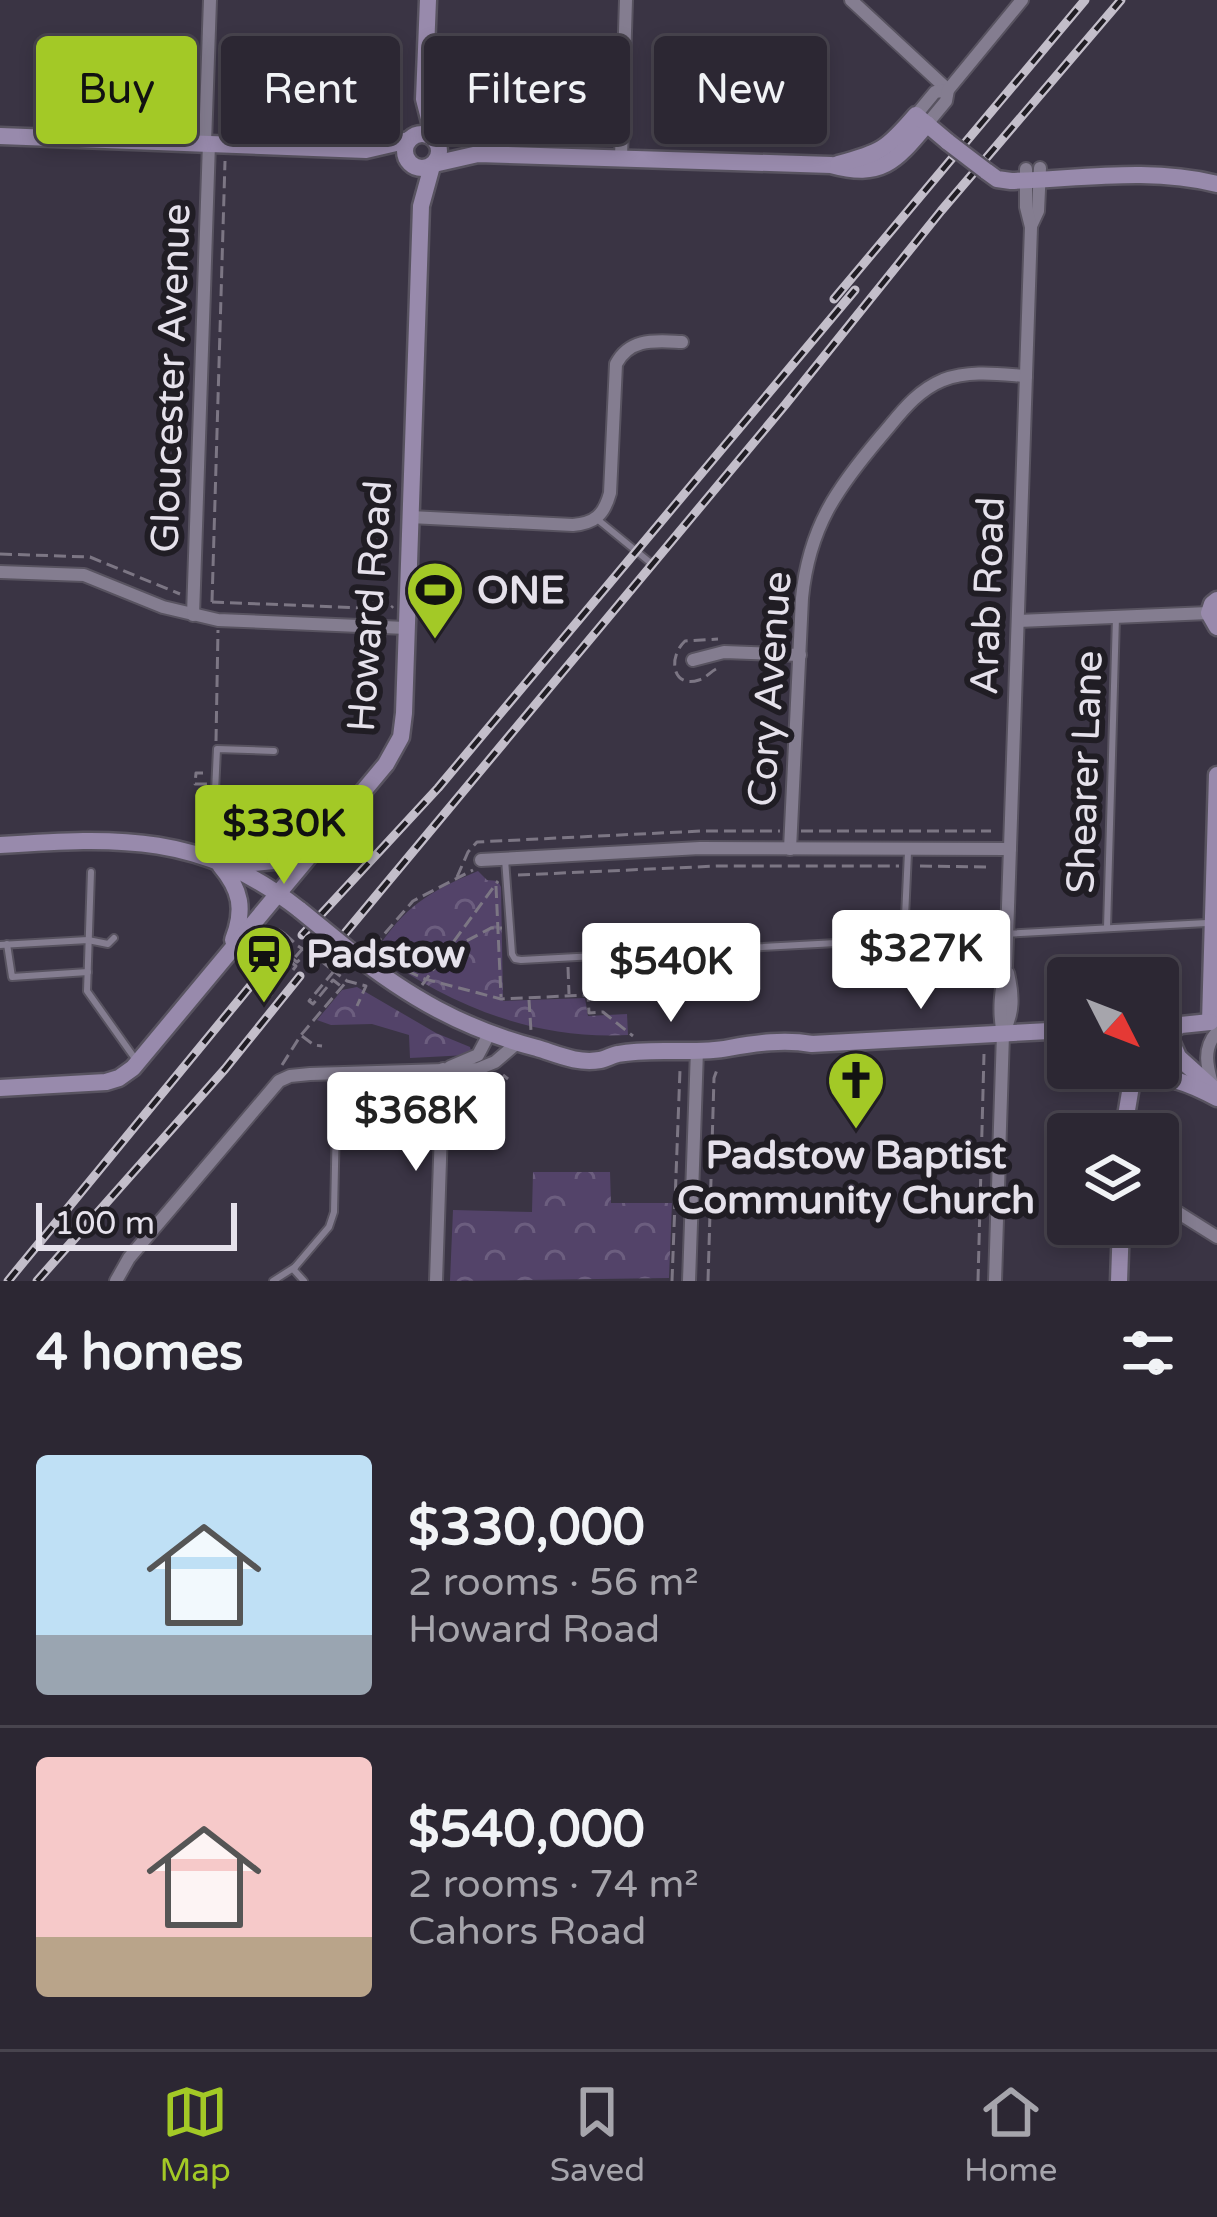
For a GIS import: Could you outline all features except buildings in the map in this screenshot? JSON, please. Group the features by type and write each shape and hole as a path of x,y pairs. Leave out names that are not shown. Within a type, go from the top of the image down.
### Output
{"street":[{"name":"Gloucester Avenue","path":"193,616 210,0"},
{"path":"427,36 428,0"},
{"path":"621,157 626,0"},
{"path":"851,0 948,90"},
{"path":"366,150 420,168 478,154 831,165 854,171 882,166 898,156 921,119 946,101 948,90 1022,0"},
{"path":"409,162 405,152 424,99"},
{"path":"921,119 997,179 1078,167 1217,184"},
{"path":"0,136 366,150 424,134"},
{"path":"433,165 440,152 437,144"},
{"path":"449,144 478,154"},
{"name":"Howard Road","path":"409,162 421,206"},
{"name":"Howard Road","path":"137,1063 398,746 403,725 421,206 433,165"},
{"path":"1188,177 1217,170"},
{"name":"Arab Road","path":"995,1281 1004,1034 1000,995 1006,966 1031,227 1025,207 1033,174"},
{"path":"410,517 573,525 597,519 610,494 616,364 632,345 682,341"},
{"name":"Cory Avenue","path":"790,848 802,598 810,550 829,504 916,396 940,381 971,374 1026,376"},
{"path":"0,572 89,577 163,607 218,620 406,628"},
{"path":"1018,621 1214,613"},
{"path":"693,660 724,652 800,655"},
{"path":"1216,1093 1207,1051 1215,1026 1217,775"},
{"path":"218,862 252,865 284,860 324,838"},
{"path":"0,845 92,841 184,849 278,893 407,994 489,1034 559,1057 600,1060 617,1054 697,1050 762,1052 812,1044 1047,1031"},
{"path":"482,860 700,848 1010,849"},
{"path":"218,862 241,903 228,952"},
{"path":"1179,1025 1215,1026"},
{"path":"1179,1048 1187,1036 1215,1026"},
{"path":"443,1069 478,1055 489,1034"},
{"path":"116,1281 128,1258 269,1091 286,1077 464,1071 488,1066 516,1044"},
{"path":"689,1281 697,1050"},
{"path":"1179,1055 1216,1093"},
{"path":"0,1088 106,1082 137,1063"},
{"path":"436,1281 443,1069"},
{"path":"1179,1082 1216,1093"},
{"path":"1179,1213 1217,1237"},
{"path":"1119,1281 1120,1245"}],"lane":[{"path":"597,519 652,564"},
{"name":"Shearer Lane","path":"1106,928 1116,617"},
{"path":"218,862 217,749 274,751"},
{"path":"904,939 908,848"},
{"path":"505,859 515,959 1215,923"},
{"path":"91,872 87,991 137,1063"},
{"path":"88,972 11,977 4,945 88,940 108,944 114,938"},
{"path":"273,1281 295,1267 329,1227 334,1212 337,1072"},
{"path":"295,1267 304,1281"}],"path":[{"path":"225,161 212,602 389,609 407,605"},
{"path":"0,554 90,557 194,597"},
{"path":"217,749 218,639"},
{"path":"203,773 196,773 195,784 216,785"},
{"path":"369,951 413,901 482,860"},
{"path":"421,986 496,884 513,875 706,866 990,867"},
{"path":"496,884 501,999"},
{"path":"269,928 347,981 367,986 357,1006"},
{"path":"399,975 491,928 510,928"},
{"path":"281,933 257,962 254,959 281,933"},
{"path":"303,968 291,962 310,940"},
{"path":"290,957 295,966"},
{"path":"567,958 570,995"},
{"path":"333,970 309,1001 313,1004 333,980 342,987"},
{"path":"407,971 501,999 588,994 589,1013 603,1012 635,1038"},
{"path":"286,1077 283,1059 347,981"},
{"path":"263,988 278,1000"},
{"path":"529,998 531,1030"},
{"path":"301,1035 322,1046"},
{"path":"978,1281 984,1054"},
{"path":"708,1281 718,1067"},
{"path":"672,1281 680,1070"}],"green space":[{"path":"478,871 501,887 503,1001 585,998 588,1016 627,1014 628,1035 560,1032 495,1016 433,988 375,952 419,902"},
{"path":"357,987 471,1051 468,1055 410,1058 409,1035 372,1024 331,1025 317,1020 342,990"},
{"path":"533,1172 610,1172 611,1203 672,1203 669,1278 450,1281 453,1210 532,1212"}],"railway":[{"path":"834,299 1085,0"},
{"path":"326,956 1121,0"},
{"path":"302,935 438,788 855,290"},
{"path":"8,1281 275,956"},
{"path":"37,1281 225,1069 300,976"}],"place":[{"name":"ONE","path":"435,641"},
{"name":"Padstow","path":"264,1005"},
{"name":"Padstow Baptist Community Church","path":"856,1131"}]}
